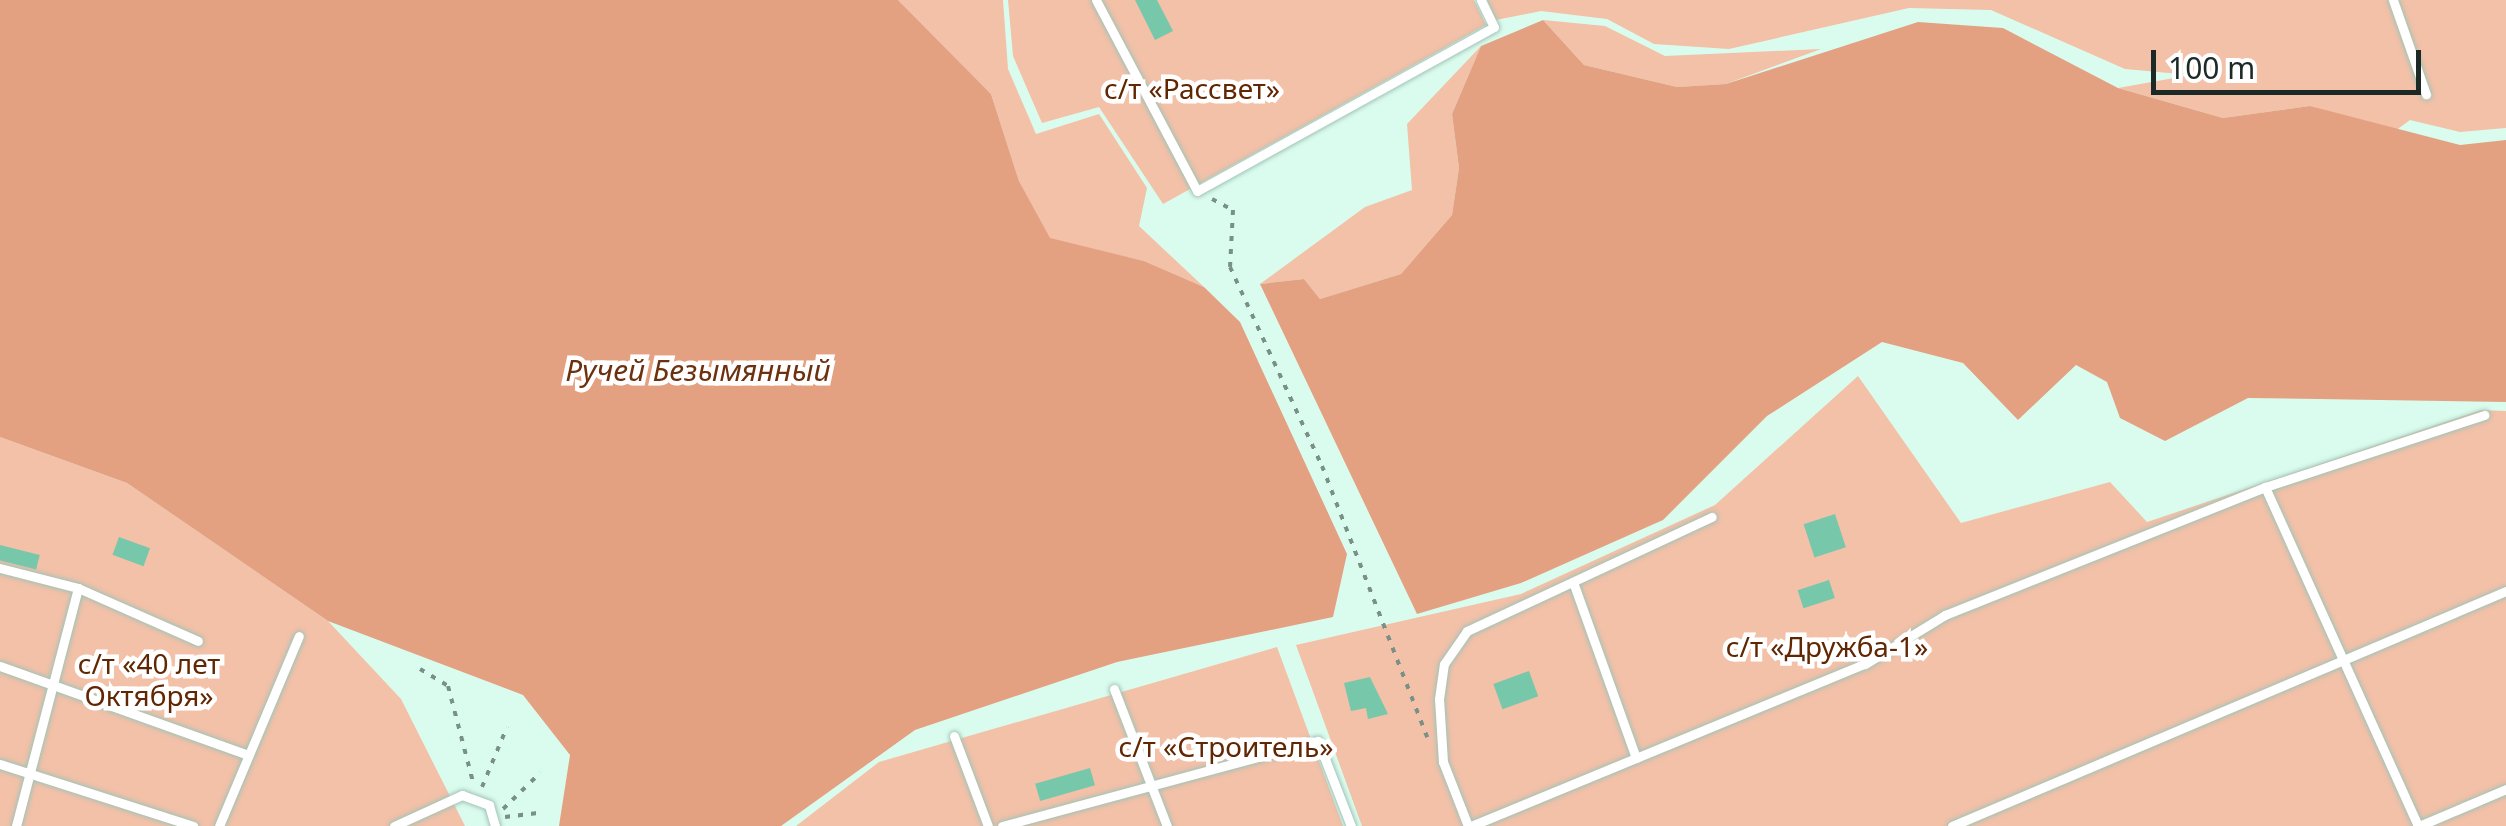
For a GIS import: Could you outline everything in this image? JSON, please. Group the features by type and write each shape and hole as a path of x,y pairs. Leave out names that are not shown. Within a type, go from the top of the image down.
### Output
{"lane":[{"path":"1096,0 1197,191 1494,27 1481,0"},
{"path":"2393,0 2426,94"},
{"path":"1712,517 1467,632 1444,664 1443,762 1469,826 1865,664 1945,616 2265,487 2484,415"},
{"path":"2265,487 2419,826 2506,789"},
{"path":"0,568 78,588 198,641"},
{"path":"1573,582 1636,758"},
{"path":"16,826 78,588"},
{"path":"1952,826 2506,590"},
{"path":"219,826 299,636"},
{"path":"0,666 53,680 248,755"},
{"path":"1114,689 1167,826"},
{"path":"954,736 988,826"},
{"path":"1002,826 1318,741 1351,826"},
{"path":"0,764 194,826"},
{"path":"394,826 425,805 478,798 494,822"}],"path":[{"path":"1197,191 1233,210 1230,267 1322,466 1430,746"},
{"path":"420,668 448,686 478,798"},
{"path":"478,798 506,727"},
{"path":"494,822 540,772"},
{"path":"494,822 540,813"}],"green space":[{"path":"898,0 1003,0 1008,69 1036,134 1099,114 1147,188 1139,226 1204,287 1144,261 1050,239 1019,181 991,94"},
{"name":"с/т «Рассвет»","path":"1008,0 1474,0 1486,25 1163,204 1099,107 1042,123 1013,56"},
{"path":"1487,0 2506,0 2506,128 2460,132 2410,120 2395,131 2310,106 2223,118 2118,88 2191,75 2125,69 1991,10 1909,8 1729,49 1654,44 1607,19 1541,11 1496,20"},
{"path":"1543,20 1605,26 1665,56 1821,49 1726,84 1677,87 1584,65"},
{"path":"1481,46 1452,114 1459,168 1452,215 1401,274 1320,299 1304,279 1260,284 1365,207 1412,190 1407,124"},
{"name":"с/т «Дружба-1»","path":"1858,376 1961,523 2110,482 2147,522 2481,410 2506,411 2506,826 1362,826 1296,645 1521,594 1715,505"},
{"name":"с/т «40 лет Октября»","path":"0,437 127,483 328,621 401,699 465,826 0,826"},
{"name":"с/т «Строитель»","path":"1277,647 1343,826 796,826 879,762"}],"water":[{"name":"Ручей Безымянный","path":"0,0 898,0 991,94 1019,181 1050,238 1144,261 1204,287 1240,322 1347,554 1333,617 1117,662 915,730 781,826 559,826 570,755 523,695 328,621 127,483 0,437"},
{"path":"1543,20 1584,65 1677,87 1726,84 1918,22 2003,28 2118,88 2223,118 2310,106 2460,145 2506,140 2506,402 2248,398 2165,441 2120,418 2107,382 2076,365 2018,420 1963,363 1882,342 1767,416 1663,520 1521,583 1417,614 1260,284 1304,279 1320,299 1401,274 1452,215 1459,168 1452,114 1481,46"}],"building":[{"path":"1135,0 1157,0 1173,31 1155,40"},
{"path":"1835,514 1846,547 1814,557 1804,524"},
{"path":"119,537 150,548 144,566 113,555"},
{"path":"0,545 40,555 36,569 0,560"},
{"path":"1829,580 1835,598 1803,608 1798,590"},
{"path":"1529,671 1538,696 1503,709 1493,684"},
{"path":"1370,677 1388,714 1368,719 1366,708 1351,711 1344,683"},
{"path":"1090,768 1095,785 1040,801 1035,784"}]}
